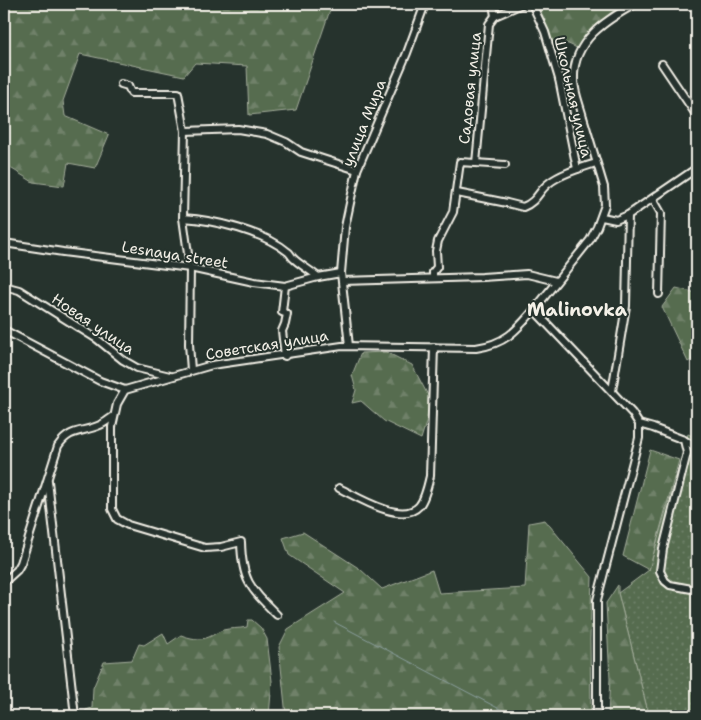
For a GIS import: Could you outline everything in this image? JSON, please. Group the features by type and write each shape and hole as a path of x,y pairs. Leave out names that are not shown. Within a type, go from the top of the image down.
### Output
{"street":[{"name":"улица Мира","path":"349,346 341,273 346,227 357,170 407,53 425,4"},
{"path":"493,4 495,16 522,4"},
{"name":"Школьная улица","path":"532,4 545,32 559,79 577,169"},
{"path":"635,4 609,18 587,39 578,54 574,77 580,108 604,187 605,205 602,218 616,220 628,215 697,168"},
{"name":"Садовая улица","path":"432,278 433,272 438,267 436,251 438,241 450,220 457,193 460,162 476,163 486,65 486,39 488,24 495,16"},
{"path":"662,64 697,116"},
{"path":"559,79 574,77"},
{"path":"121,84 128,86 131,93 178,93 185,131 183,218 190,268 189,344 191,370"},
{"path":"185,131 238,129 267,134 286,142 301,152 357,170"},
{"path":"476,163 505,165"},
{"path":"457,193 523,207 533,203 548,184 577,169 596,163"},
{"path":"654,199 661,213 659,294"},
{"path":"612,391 626,306 628,215"},
{"path":"183,218 209,221 242,230 270,241 290,253 293,258 318,276"},
{"name":"Советская улица","path":"125,390 191,370 220,364 349,346 476,348 497,343 514,332 534,310 590,240 602,218"},
{"name":"Lesnaya street","path":"4,243 190,268 254,282 285,286 318,276 341,273"},
{"path":"342,281 527,274 556,281"},
{"name":"Новая улица","path":"4,286 19,290 98,339 123,360 137,368 172,376"},
{"path":"285,286 282,312 286,314 282,330 285,356"},
{"path":"534,310 612,391 632,413 639,424 639,438 597,600 597,716"},
{"path":"4,330 100,381 125,390 120,396 112,426 112,509 117,519 128,525 205,548 221,547 241,542 241,561 246,579 252,589 277,615"},
{"path":"339,488 369,502 400,513 408,513 419,506 430,476 434,347"},
{"path":"4,582 17,570 21,563 58,446 70,434 99,425 114,416"},
{"path":"639,424 684,440 697,448"},
{"path":"684,440 685,461 663,549 660,571 665,581 670,585 697,590"},
{"path":"48,481 75,716"}],"green space":[{"path":"4,4 332,4 296,110 249,115 247,66 195,63 184,76 80,54 63,101 65,116 109,135 95,168 68,163 64,186 33,182 4,164"},
{"path":"535,4 623,4 599,23 577,48 561,42 551,44"},
{"path":"676,288 697,293 697,356 688,362 662,307"},
{"path":"386,352 412,365 432,403 421,439 384,421 361,401 352,403 356,390 352,375 361,353"},
{"path":"688,434 697,438 697,716 649,716 618,593 649,570"},
{"path":"650,450 679,460 649,570 623,556"},
{"path":"545,520 592,577 590,639 591,716 286,716 279,647 288,629 345,593 289,555 283,538 303,532 360,569 382,589 432,570 439,593 525,588 529,523"},
{"path":"618,585 618,593 649,716 608,716 610,679 606,603"},
{"path":"248,620 252,620 261,628 267,639 272,681 269,716 84,716 86,710 92,708 93,688 104,662 132,660 139,644 144,645 163,633 168,644 181,635 202,639 223,630 247,627"}],"waterway":[{"path":"334,622 513,716"}],"district":[{"name":"Malinovka","path":"577,310"}]}
